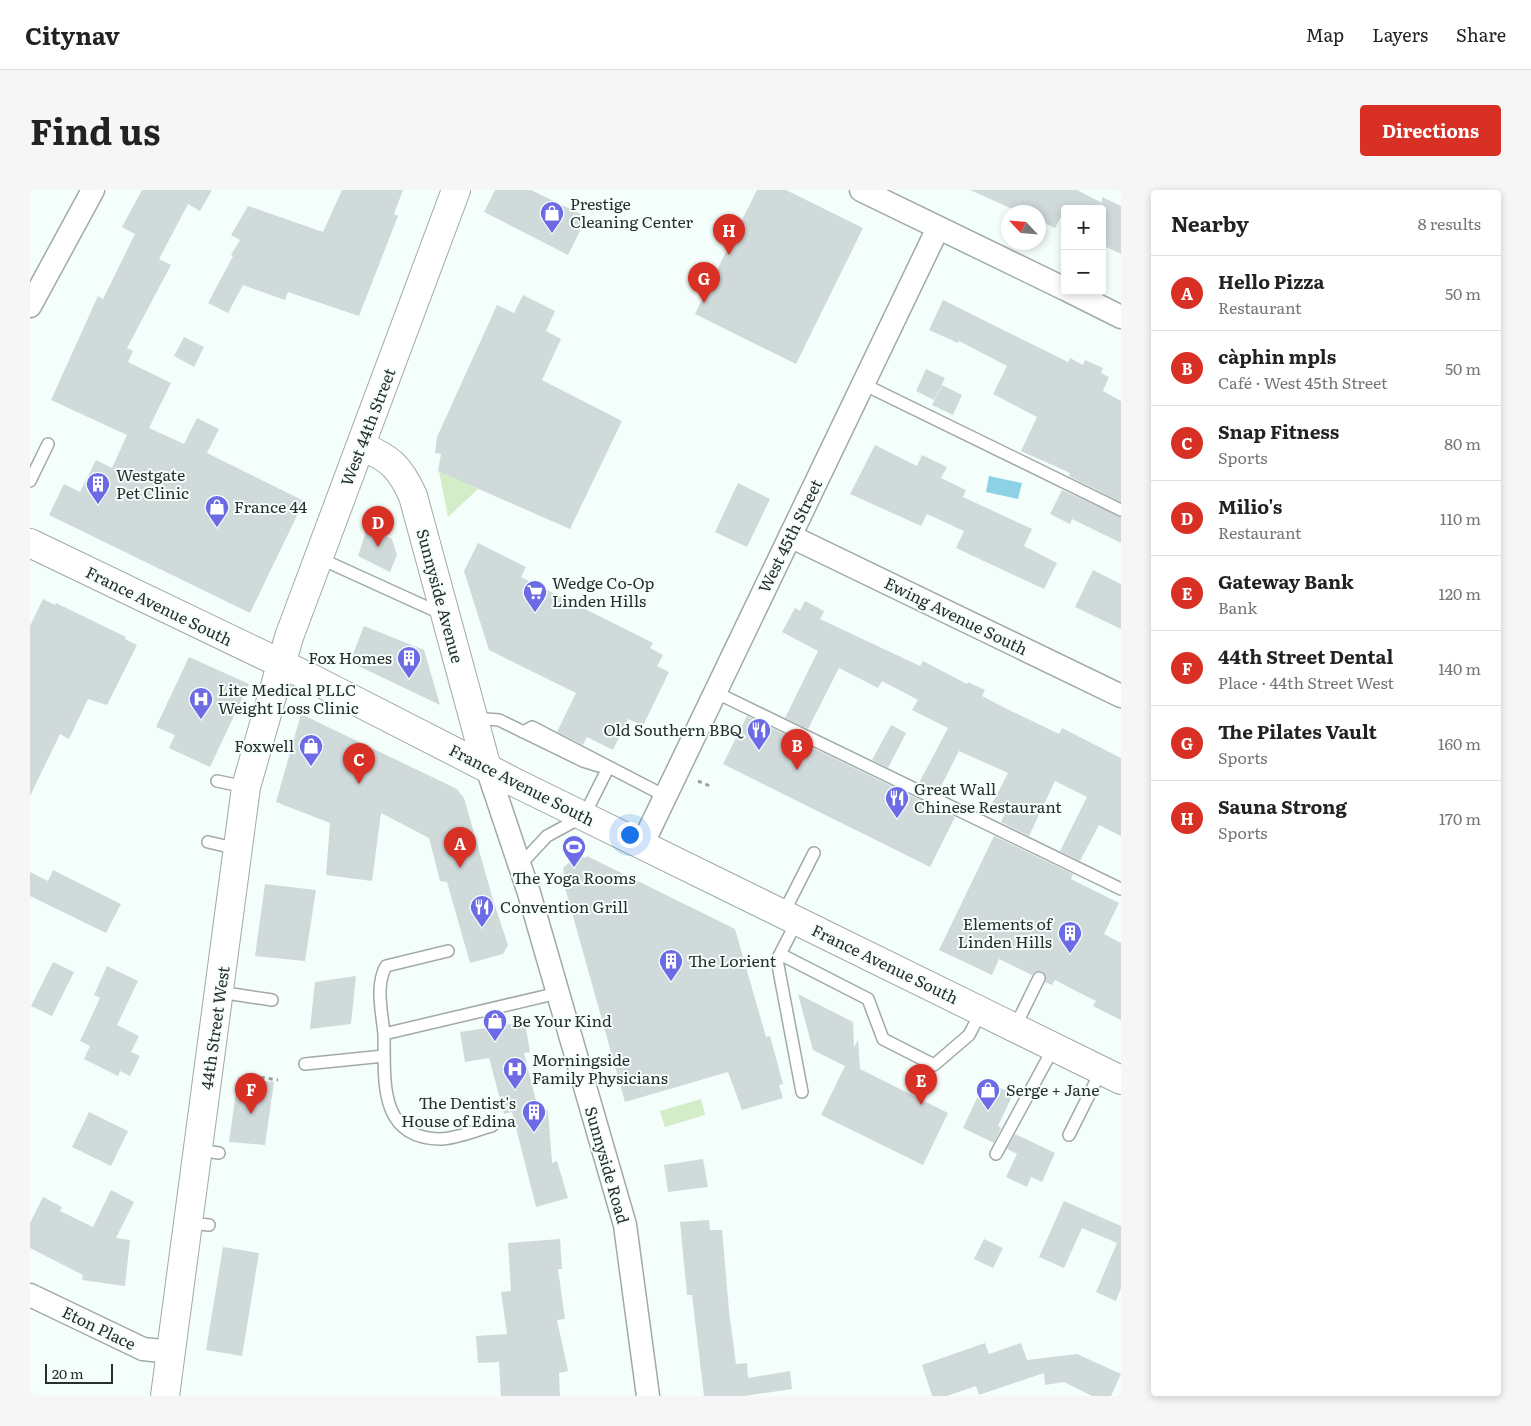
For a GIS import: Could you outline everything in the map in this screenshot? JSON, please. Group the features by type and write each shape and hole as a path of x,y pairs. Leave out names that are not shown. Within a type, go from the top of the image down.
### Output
{"street":[{"path":"30,306 93,190"},
{"name":"West 44th Street","path":"282,664 289,637 456,190"},
{"path":"861,190 1061,287"},
{"name":"West 45th Street","path":"642,844 938,228"},
{"path":"1076,295 1121,317"},
{"name":"Sunnyside Avenue","path":"361,446 384,455 405,479 413,496 487,768"},
{"name":"Ewing Avenue South","path":"790,536 1121,696"},
{"name":"France Avenue South","path":"30,543 282,664 487,768 790,918 982,1010 1111,1076"},
{"name":"44th Street West","path":"165,1396 171,1352 198,1224 209,1152 219,992 246,787 282,664"},
{"name":"Sunnyside Road","path":"487,768 520,865 625,1225 648,1396"},
{"name":"Eton Place","path":"30,1295 143,1349 171,1352"}],"lane":[{"path":"863,384 1121,510"},
{"path":"30,481 48,444"},
{"path":"319,558 447,617"},
{"path":"715,692 1121,889"},
{"path":"473,718 499,720 583,761 608,768 665,796"},
{"path":"520,865 547,836 584,816 608,768"},
{"path":"218,780 246,787"},
{"path":"208,842 238,849"},
{"path":"802,1092 777,960 814,853"},
{"path":"448,951 386,966 382,974 380,988 384,1034 385,1094 394,1118 416,1135 441,1139 492,1126"},
{"path":"780,954 868,999 883,1039 934,1064 969,1035 982,1010"},
{"path":"1015,1027 1038,978"},
{"path":"219,992 272,1000"},
{"path":"384,1034 558,993"},
{"path":"996,1154 1054,1047"},
{"path":"305,1064 384,1056"},
{"path":"1069,1136 1111,1076"}],"path":[{"path":"693,778 710,786"},
{"path":"245,1075 278,1080"}],"green space":[{"path":"439,471 478,489 448,517"},
{"path":"701,1099 705,1115 665,1127 660,1111"}],"water":[{"path":"989,476 1022,483 1018,499 986,492"}],"building":[{"path":"142,190 212,190 200,211 188,204 159,259 171,265 127,348 133,351 128,362 171,383 149,428 184,444 197,418 219,429 207,453 304,501 250,613 49,515 64,484 80,492 96,460 112,468 127,435 51,400 98,296 103,299 135,234 122,227"},
{"path":"342,190 403,190 394,214 398,216 359,316 288,292 285,300 243,285 228,313 208,303 240,240 231,235 248,206 323,232"},
{"name":"Prestige Cleaning Center","path":"495,190 531,190 587,217 568,255 484,212"},
{"path":"757,190 786,190 863,228 796,364 695,314"},
{"path":"970,190 1077,190 1102,203 1102,197 1121,206 1121,254 1106,247 1106,205 1061,205 1061,217 1055,228 1046,224 1046,205 1003,205"},
{"path":"523,295 555,311 546,331 561,339 542,380 622,421 570,529 438,471 441,454 435,453 437,437 497,305 514,313"},
{"path":"943,300 1068,362 1070,358 1083,365 1085,360 1103,368 1101,373 1109,377 1103,391 1121,401 1121,502 1069,476 1070,473 1021,451 1037,417 993,394 1007,366 959,341 958,343 929,330"},
{"path":"184,337 204,347 194,367 174,356"},
{"path":"926,369 945,378 934,400 916,391"},
{"path":"942,385 962,395 953,415 932,405"},
{"path":"875,445 917,466 922,455 947,467 941,478 966,490 963,497 1032,529 1024,546 1057,563 1044,589 956,548 964,531 927,514 921,526 850,494"},
{"path":"738,483 770,499 747,547 715,532"},
{"path":"1062,490 1121,517 1121,543 1072,519 1070,524 1050,514"},
{"path":"367,528 392,539 397,555 390,572 358,556"},
{"name":"Wedge Co-Op Linden Hills","path":"478,543 526,567 521,577 653,643 650,648 663,655 657,666 669,672 643,726 628,719 613,750 587,737 583,745 557,732 576,693 489,650 464,571"},
{"path":"1093,570 1121,584 1121,629 1075,607"},
{"path":"43,599 55,605 56,603 126,637 125,639 137,645 107,705 88,699 69,739 60,734 30,796 30,626"},
{"path":"805,601 824,611 820,619 920,666 923,661 967,684 968,682 985,690 982,696 1009,710 1059,734 1062,728 1121,758 1121,836 1099,825 1080,861 1060,851 1087,797 1055,781 1029,836 1001,822 1006,811 992,804 1008,773 959,751 938,792 919,783 948,728 912,710 918,700 882,681 878,688 839,668 808,729 785,718 818,651 782,632 795,608 800,611"},
{"name":"Fox Homes","path":"364,626 424,650 440,705 350,662"},
{"path":"189,657 249,684 210,767 169,748 175,735 156,727"},
{"path":"301,714 457,789 464,798 508,945 503,954 470,963 447,882 440,881 429,838 381,813 372,881 326,875 330,823 276,802"},
{"path":"747,716 955,817 930,867 723,764"},
{"path":"891,725 906,733 888,768 872,760"},
{"path":"994,836 1073,874 1071,879 1119,903 1104,934 1121,943 1121,1020 1093,1006 1096,1001 1055,980 1052,985 1045,982 1046,977 1042,971 1035,972 1032,975 999,959 992,975 939,950"},
{"name":"The Lorient","path":"578,855 585,858 587,856 735,929 766,1037 770,1036 783,1084 779,1085 783,1098 742,1110 728,1072 625,1102 562,877 564,874 563,868"},
{"path":"53,870 121,904 106,933 30,896 30,872 48,881"},
{"path":"265,884 316,890 305,961 255,956"},
{"path":"53,962 74,972 52,1016 31,1006"},
{"path":"107,966 138,981 117,1025 139,1036 131,1052 140,1056 130,1076 120,1071 118,1076 84,1059 90,1046 80,1041 100,998 94,995"},
{"path":"356,976 351,1024 310,1029 315,982"},
{"path":"798,994 853,1022 854,1047 858,1040 860,1069 948,1113 923,1165 821,1115 845,1066 813,1050"},
{"path":"525,1022 530,1052 524,1053 539,1113 548,1110 552,1163 557,1161 568,1198 536,1207 512,1112 504,1114 489,1058 465,1062 460,1032"},
{"path":"238,1077 274,1082 265,1145 229,1142"},
{"name":"Serge + Jane","path":"985,1081 1013,1094 998,1126 1001,1128 994,1143 963,1128"},
{"path":"89,1112 128,1131 111,1166 72,1147"},
{"path":"1015,1134 1055,1153 1042,1182 1031,1177 1027,1187 1006,1177 1017,1154 1007,1149"},
{"path":"703,1159 708,1187 668,1192 664,1165"},
{"path":"111,1190 134,1202 116,1238 130,1240 125,1286 82,1280 83,1275 30,1248 30,1223 43,1197 62,1207 60,1211 93,1227"},
{"path":"1064,1201 1121,1226 1121,1288 1116,1301 1096,1292 1117,1243 1082,1228 1064,1268 1039,1257"},
{"path":"709,1220 710,1230 722,1230 736,1364 747,1363 748,1378 790,1371 792,1389 744,1396 704,1396 692,1295 687,1295 680,1222"},
{"path":"560,1239 562,1269 558,1269 565,1319 557,1320 568,1371 559,1373 560,1396 501,1396 499,1362 478,1363 476,1336 507,1334 501,1292 511,1291 508,1243"},
{"path":"984,1239 1003,1248 993,1268 974,1259"},
{"path":"223,1247 259,1253 242,1356 206,1350"},
{"path":"985,1343 989,1354 1021,1343 1027,1360 1077,1354 1121,1374 1111,1396 1092,1396 1064,1382 1045,1385 1044,1373 979,1395 976,1386 947,1396 932,1396 922,1365"}],"place":[{"name":"Prestige Cleaning Center","path":"552,234"},
{"name":"Sauna Strong","path":"729,255"},
{"name":"The Pilates Vault","path":"704,303"},
{"name":"Westgate Pet Clinic","path":"98,505"},
{"name":"France 44","path":"217,528"},
{"name":"Milio's","path":"378,547"},
{"name":"Wedge Co-Op Linden Hills","path":"535,613"},
{"name":"Fox Homes","path":"409,679"},
{"name":"Lite Medical PLLC Weight Loss Clinic","path":"201,720"},
{"name":"Old Southern BBQ","path":"759,751"},
{"name":"Foxwell","path":"311,767"},
{"name":"càphin mpls","path":"797,770"},
{"name":"Snap Fitness","path":"359,784"},
{"name":"Great Wall Chinese Restaurant","path":"897,819"},
{"name":"Hello Pizza","path":"460,868"},
{"name":"The Yoga Rooms","path":"574,868"},
{"name":"Convention Grill","path":"482,928"},
{"name":"Elements of Linden Hills","path":"1070,954"},
{"name":"The Lorient","path":"671,982"},
{"name":"Be Your Kind","path":"495,1042"},
{"name":"Morningside Family Physicians","path":"515,1090"},
{"name":"Gateway Bank","path":"921,1105"},
{"name":"Serge + Jane","path":"988,1111"},
{"name":"44th Street Dental","path":"251,1114"},
{"name":"The Dentist's House of Edina","path":"534,1133"}]}
